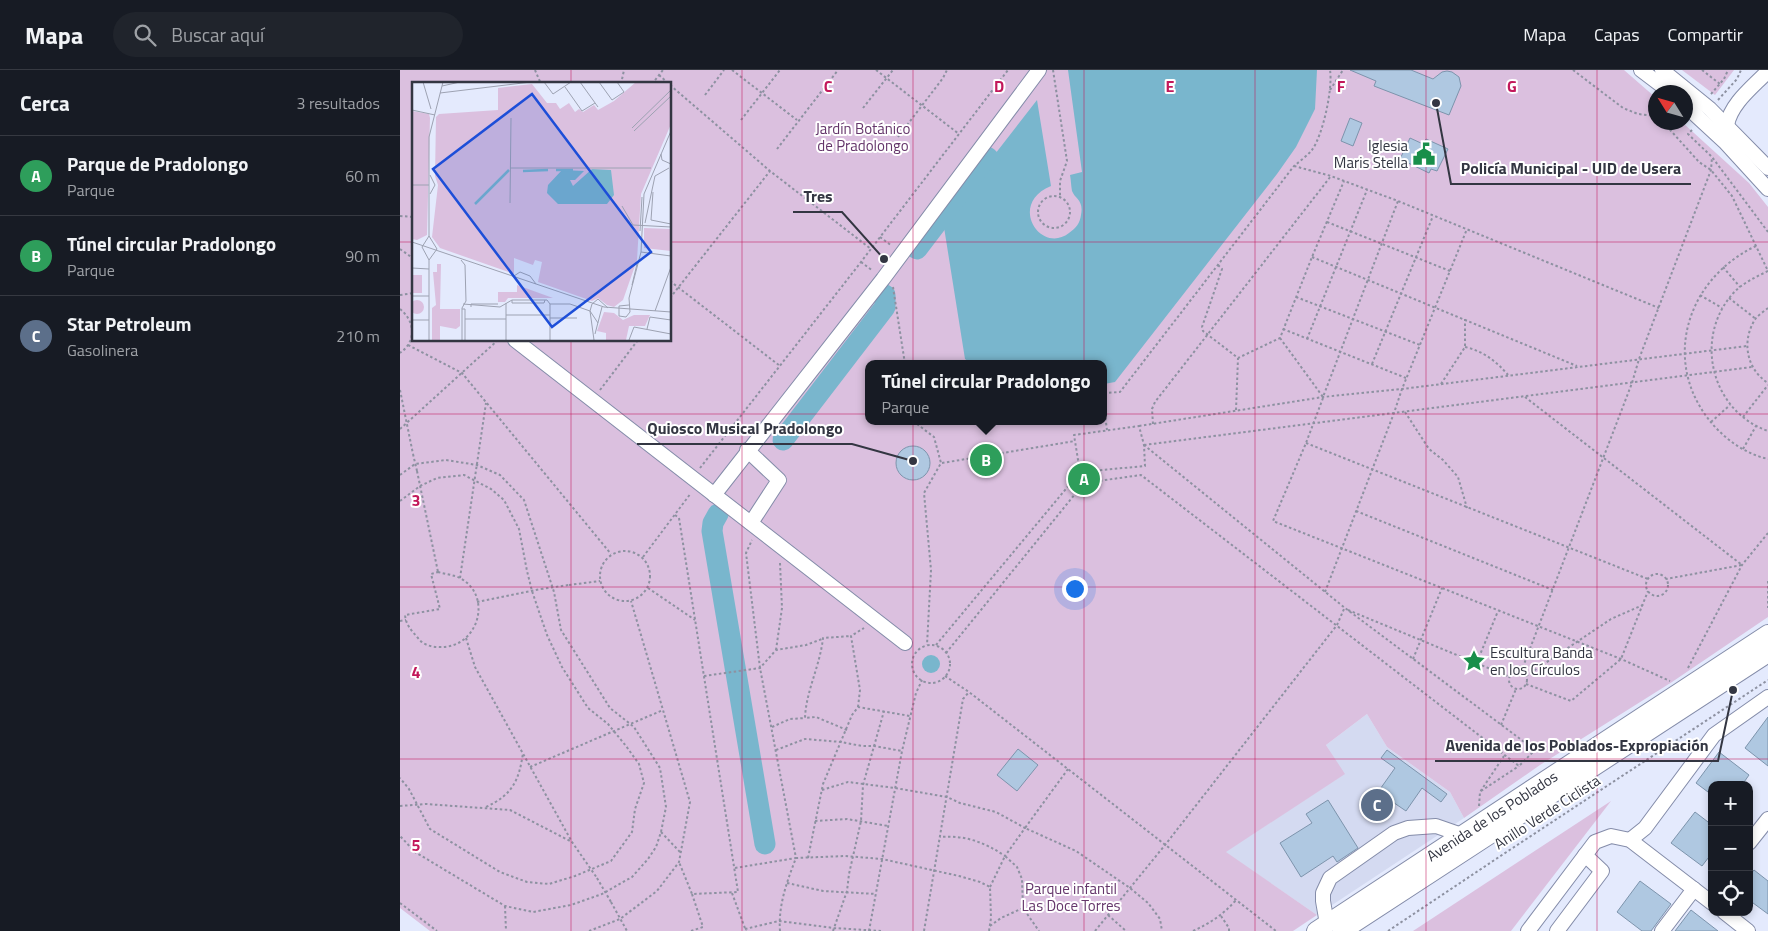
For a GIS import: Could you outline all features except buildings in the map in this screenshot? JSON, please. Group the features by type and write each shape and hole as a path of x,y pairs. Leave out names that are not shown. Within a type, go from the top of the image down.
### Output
{"main road":[{"name":"Avenida de los Poblados","path":"1329,929 1462,835 1768,634"},
{"name":"Avenida de los Poblados","path":"1329,929 1768,654"}],"street":[{"path":"714,495 747,450 888,282 901,252 1039,70"},
{"path":"1641,70 1661,85"},
{"path":"1662,70 1726,125 1768,168"},
{"path":"1726,125 1728,116 1733,108 1768,71"},
{"path":"1693,112 1725,142 1768,189"},
{"path":"516,341 904,643"},
{"path":"747,450 779,480 755,527"},
{"path":"1630,840 1645,828 1714,735 1768,697"},
{"path":"1753,838 1768,819"},
{"path":"1329,929 1323,893 1330,878 1394,834 1408,828 1436,826 1462,835"},
{"path":"1528,931 1595,842 1611,836 1630,840 1694,889 1708,897"},
{"path":"1557,931 1602,871 1585,855"},
{"path":"1662,931 1694,889"},
{"path":"1729,916 1748,931"}],"path":[{"path":"535,70 540,82"},
{"path":"654,82 663,70"},
{"path":"705,95 724,70"},
{"path":"732,70 798,121"},
{"path":"741,120 780,70"},
{"path":"777,148 838,70"},
{"path":"876,70 959,134"},
{"path":"863,108 893,70"},
{"path":"898,137 947,70"},
{"path":"643,557 675,515 696,480 780,366 1008,70"},
{"path":"1052,70 1067,161 1060,181 1060,197 1068,204 1070,210 1068,220 1061,228 1050,229 1045,227 1038,218 1037,213 1040,202 1050,196 1060,197"},
{"path":"1107,393 1120,392 1294,166 1313,149 1326,114 1331,77 1330,70"},
{"path":"1329,92 1343,70"},
{"path":"1573,70 1623,108 1638,114 1648,115"},
{"path":"1702,70 1720,84"},
{"path":"1703,104 1720,84 1728,70"},
{"path":"659,75 667,82"},
{"path":"671,86 770,171 871,249"},
{"path":"1670,130 1699,162 1711,170 1732,196 1768,271 1746,282 1729,298 1719,314 1712,335 1711,350 1714,372 1721,391 1730,405 1756,426 1768,431"},
{"path":"1521,672 1632,383 1639,359 1711,170 1712,157"},
{"path":"1294,166 1331,176 1398,201 1659,308"},
{"path":"671,297 770,171"},
{"path":"1153,424 1152,409 1155,402 1331,176"},
{"path":"1238,358 1280,338 1344,181"},
{"path":"1307,339 1367,190"},
{"path":"1398,201 1314,423 1273,521 1672,682"},
{"path":"1372,364 1433,215"},
{"path":"1327,222 1450,271"},
{"path":"1325,592 1406,378 1467,229"},
{"path":"880,237 901,252"},
{"path":"1756,246 1742,253 1723,267 1709,281 1700,295 1689,320 1685,341 1688,376 1698,404 1710,422 1726,438 1743,449 1768,459"},
{"path":"400,249 412,258"},
{"path":"1312,257 1579,367"},
{"path":"861,262 888,282 904,360"},
{"path":"1218,265 1222,269 1202,326 1203,331 1238,358"},
{"path":"1723,267 1740,287"},
{"path":"671,282 780,366"},
{"path":"1700,295 1723,308"},
{"path":"1296,297 1420,345"},
{"path":"1729,298 1756,319"},
{"path":"1743,417 1768,384 1761,379 1752,367 1748,357 1747,346 1750,331 1756,319 1768,308"},
{"path":"400,309 406,314 412,325"},
{"path":"1440,384 1465,347 1465,319"},
{"path":"1283,329 1406,378"},
{"path":"400,353 408,345 412,332"},
{"path":"1280,338 1323,397"},
{"path":"400,429 497,341"},
{"path":"592,400 637,341"},
{"path":"408,345 462,373 611,554"},
{"path":"1080,472 1074,434 1153,424 1323,397 1747,346"},
{"path":"1465,347 1475,349 1488,356 1509,376"},
{"path":"1236,410 1238,358"},
{"path":"1144,445 1752,367"},
{"path":"400,390 438,572"},
{"path":"1524,396 1742,565"},
{"path":"460,578 486,402"},
{"path":"1710,422 1730,405"},
{"path":"1405,412 1429,449 1443,460 1458,477 1467,508"},
{"path":"918,425 934,437 941,463 924,493 931,570 926,645"},
{"path":"1106,425 1107,430"},
{"path":"936,645 1080,472 1145,466 1144,445 1139,426"},
{"path":"1743,449 1756,426"},
{"path":"941,463 1075,440"},
{"path":"1306,443 1648,579"},
{"path":"1144,445 1345,608 1534,750 1519,766 1480,792"},
{"path":"400,475 415,464 430,462 446,460 477,465 500,475 524,500 554,592 561,630 610,708 634,727 660,768 666,807 656,847 632,877 602,894 571,905 533,912 505,906 415,852 400,836"},
{"path":"400,501 420,486 437,478 464,475 491,489 504,500 519,529 532,591 547,635 569,680 588,708 608,724 639,764 644,783 635,809 632,832 611,861 591,870 548,884 527,882 500,872 430,829 409,789 400,778"},
{"path":"946,653 1084,483 1141,475 1519,766"},
{"path":"1356,512 1553,590"},
{"path":"675,515 679,518 738,892 692,894"},
{"path":"755,527 746,553 760,668 796,858 787,883 779,920 780,931"},
{"path":"1686,672 1742,565 1768,533"},
{"path":"628,550 636,552 643,557 648,564 650,572 648,588 644,594 631,601 622,601 608,595 602,588 600,581 602,566 611,554 628,550"},
{"path":"704,676 760,668 776,650 782,608 780,561 785,550"},
{"path":"1666,579 1742,565"},
{"path":"438,572 460,578 470,586 477,602 478,618 470,635 459,643 445,648 432,647 420,641 408,627 405,615 440,609 431,574 438,572"},
{"path":"1657,574 1664,576 1667,586 1661,595 1654,595 1648,591 1646,585 1648,579 1657,574"},
{"path":"477,602 541,589 600,581"},
{"path":"1768,581 1768,608"},
{"path":"648,588 695,620"},
{"path":"1413,660 1442,588"},
{"path":"1526,684 1571,701 1621,660 1648,591"},
{"path":"631,601 690,802 679,862 704,931"},
{"path":"1526,676 1611,619 1643,605"},
{"path":"1345,608 1510,677"},
{"path":"1095,931 1165,845 1337,625 1345,608"},
{"path":"1476,663 1498,611"},
{"path":"400,621 406,620"},
{"path":"776,650 806,645 823,638 850,636 875,620"},
{"path":"808,858 822,790 852,715 858,707 860,690 850,636"},
{"path":"466,638 475,666 530,767 572,842 611,902 627,931"},
{"path":"805,718 806,703 817,669 823,638"},
{"path":"926,645 936,645 946,653 950,660 945,676 938,681 922,680 914,671 913,658 920,648 926,645"},
{"path":"1516,689 1510,683 1510,677 1514,672 1521,672 1526,676"},
{"path":"945,676 969,692 1276,931"},
{"path":"1516,689 1522,688 1526,684 1526,676"},
{"path":"869,930 902,751 910,716 922,680"},
{"name":"Anillo Verde Ciclista","path":"1388,931 1768,680"},
{"path":"1501,725 1516,689"},
{"path":"924,931 963,699 969,692"},
{"path":"858,707 910,716"},
{"path":"530,767 663,710"},
{"path":"834,930 847,891 848,874 854,856 861,821 862,785 884,711"},
{"path":"772,728 790,719 816,718 847,730"},
{"path":"776,750 805,739 874,746 902,751"},
{"path":"486,808 500,800 512,787 520,771 523,753"},
{"path":"1486,819 1479,808 1480,792 1504,755"},
{"path":"988,931 990,887 1005,856 1068,770"},
{"path":"822,790 848,782 896,788 946,797 960,803 996,812 1025,828 1076,851 1130,888 1148,903 1160,919 1162,931"},
{"path":"400,806 426,804 510,810 572,842"},
{"path":"815,821 847,819 888,826"},
{"path":"661,832 680,852"},
{"path":"940,837 950,836 979,841 1005,856 1017,867 1022,879 1022,908 1040,931"},
{"path":"734,868 796,858 854,856 882,859 934,870 980,882 990,887"},
{"path":"589,931 620,919 657,892 679,862"},
{"path":"787,883 823,891 876,894"},
{"path":"732,893 746,930 779,920 834,930 881,931"},
{"path":"1193,931 1221,916 1236,900"},
{"path":"400,903 437,931"},
{"path":"505,906 506,931"},
{"path":"989,927 1001,918 1022,908"},
{"path":"1108,915 1126,931"},
{"path":"1221,916 1229,931"},
{"path":"691,931 703,927"}],"shaded area":[{"path":"1367,714 1387,747 1450,792 1464,818 1317,915 1225,852 1344,774 1326,745"}],"green space":[{"path":"400,70 1624,70 1648,91 1648,130 1691,130 1749,183 1768,207 1768,617 1672,682 1540,765 1464,818 1450,792 1387,747 1367,714 1326,745 1345,774 1226,852 1317,915 1293,931 430,931 400,908"},
{"path":"1682,70 1734,70 1715,95"},
{"path":"1611,801 1511,931 1413,931"}],"water":[{"path":"1068,70 1317,70 1315,109 1296,147 1115,382 1107,383 1107,360 966,360 943,221 1037,100 1051,186 1038,194 1031,204 1030,215 1039,233 1048,237 1058,238 1069,233 1079,223 1082,210 1079,200 1073,194 1070,175 1082,172"},
{"path":"931,655 937,658 940,664 937,670 931,673 925,670 922,664 925,658"}],"waterway":[{"path":"917,249 987,157 990,160"},
{"path":"783,440 885,307 885,295"},
{"path":"718,514 713,523 712,531 765,844"}],"place":[{"name":"Policía Municipal - UID de Usera","path":"1436,103"},
{"name":"Iglesia Maris Stella","path":"1424,154"},
{"name":"Tres","path":"884,259"},
{"name":"Túnel circular Pradolongo","path":"986,460"},
{"name":"Quiosco Musical Pradolongo","path":"913,461"},
{"name":"Parque de Pradolongo","path":"1084,479"},
{"name":"Escultura Banda en los Círculos","path":"1474,661"},
{"name":"Avenida de los Poblados-Expropiación","path":"1733,690"},
{"name":"Star Petroleum","path":"1377,805"}],"park label":[{"name":"Jardín Botánico de Pradolongo","path":"863,136"},
{"name":"Parque infantil Las Doce Torres","path":"1071,896"}]}
